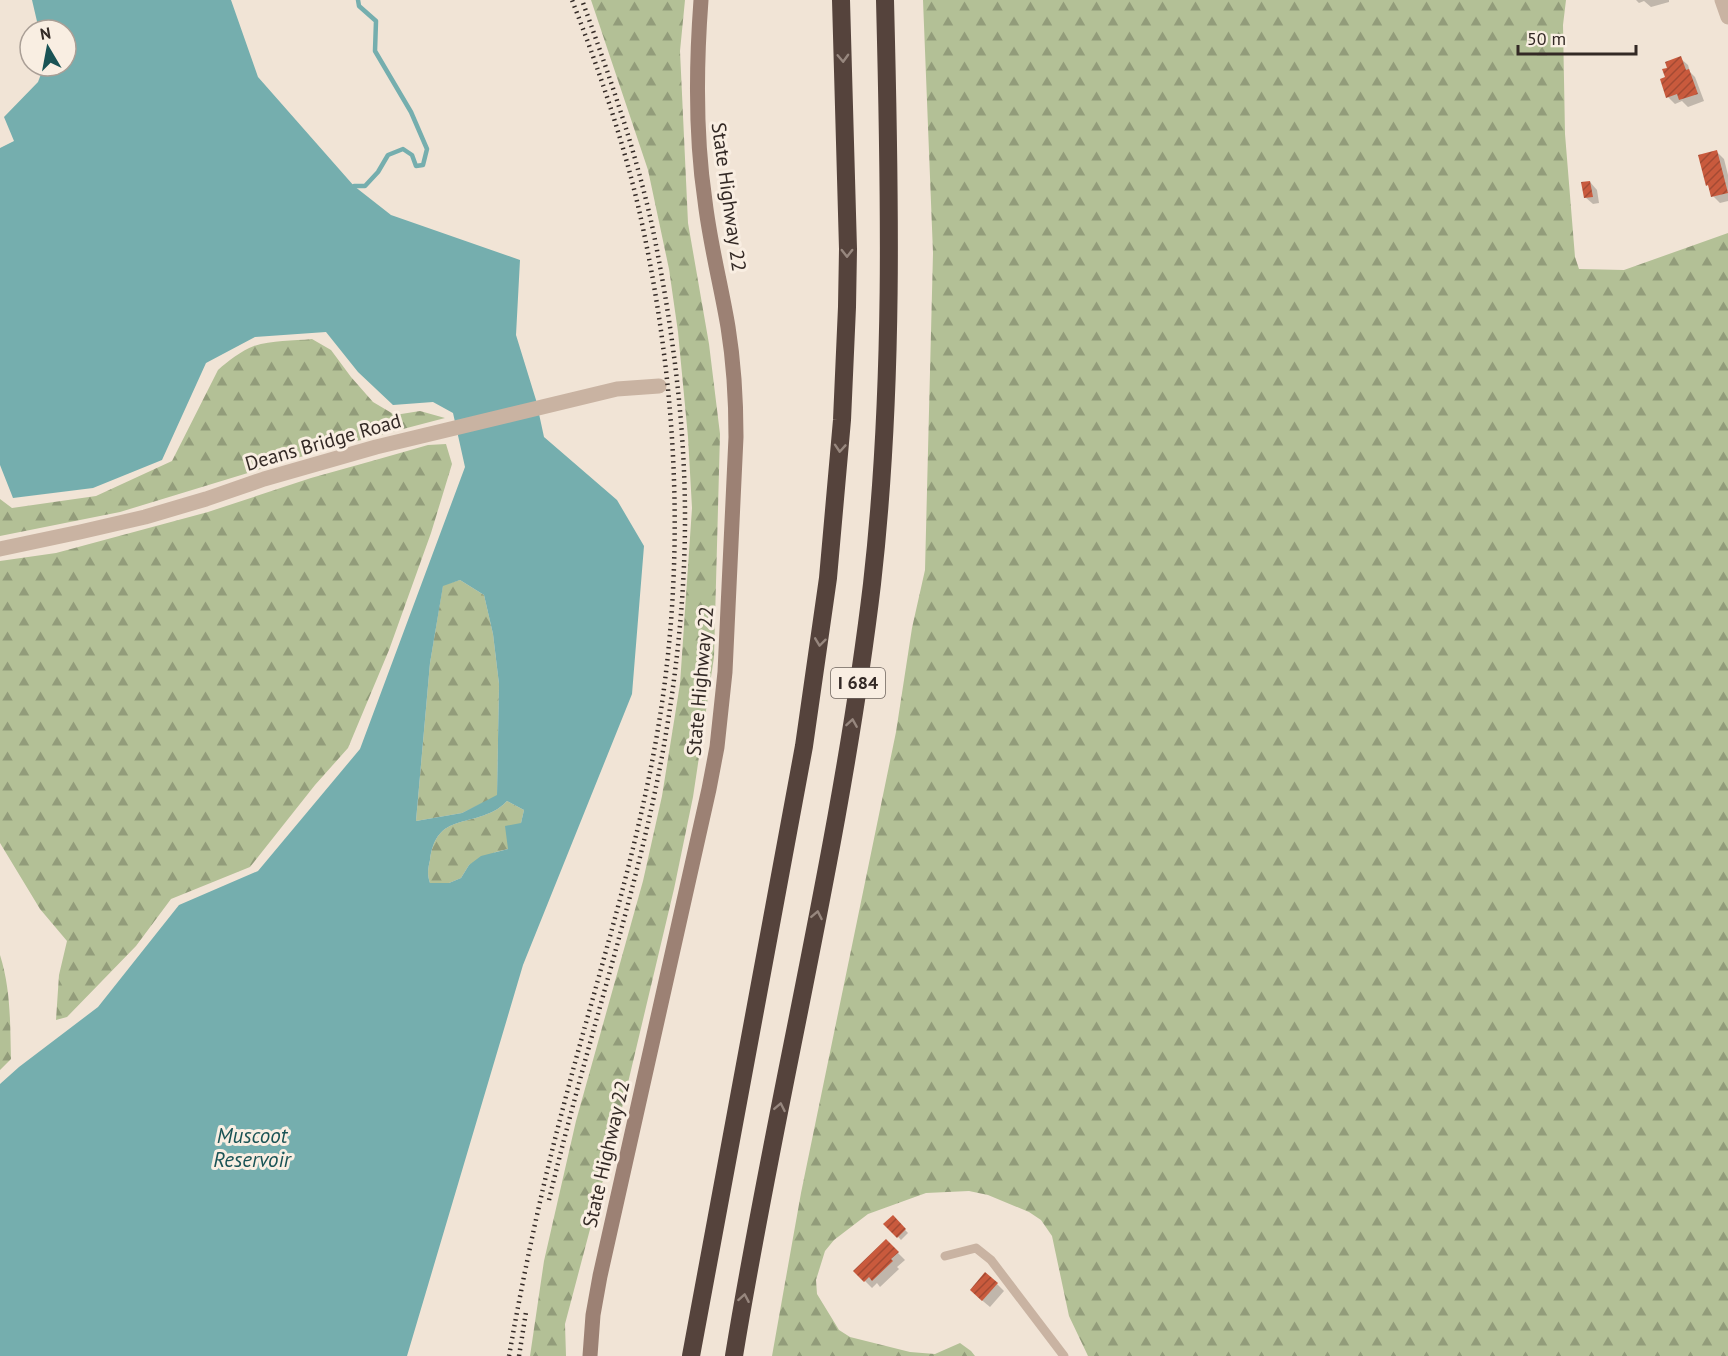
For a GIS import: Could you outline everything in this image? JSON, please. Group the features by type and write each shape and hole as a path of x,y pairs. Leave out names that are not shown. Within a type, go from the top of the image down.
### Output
{"highway":[{"name":"I 684","path":"691,1356 798,779 828,579 842,420 847,307 841,0"},
{"name":"I 684","path":"734,1356 755,1234 845,765 872,585 880,501 888,357 890,215 885,0"}],"main road":[{"name":"State Highway 22","path":"590,1356 592,1315 600,1276 709,789 717,747 725,672 736,399 734,363 705,203 701,167 697,95 701,0"}],"street":[{"path":"1722,0 1728,17"},
{"name":"Deans Bridge Road","path":"0,549 145,517 318,462 457,427 617,389 659,386"}],"lane":[{"path":"945,1256 976,1248 992,1260 1064,1356"}],"green space":[{"path":"591,0 685,0 680,51 688,223 709,344 720,434 714,657 693,797 674,889 622,1108 565,1324 566,1356 530,1356 544,1261 576,1121 643,881 662,796 680,684 692,508 678,332 669,269 648,170"},
{"path":"923,0 1566,0 1563,25 1565,134 1575,257 1579,269 1624,270 1728,233 1728,1356 1088,1356 1069,1316 1052,1236 1041,1220 1029,1212 988,1195 969,1191 926,1193 868,1214 834,1240 825,1251 816,1280 817,1294 839,1330 850,1337 910,1352 935,1354 960,1343 975,1356 772,1356 801,1193 896,732 912,628 925,570 933,253"},
{"path":"312,339 331,350 373,402 395,415 420,411 445,418 323,450 120,512 0,536 0,499 12,508 96,496 172,461 218,370 240,353 254,346"},
{"path":"446,444 452,464 431,533 389,650 348,748 315,785 250,867 171,899 136,946 67,1017 56,1020 59,975 67,941 40,909 0,843 0,561 56,553 208,512 311,478 428,445"},
{"path":"460,580 484,595 493,634 499,684 497,796 462,813 416,821 430,663 443,585"},
{"path":"507,801 524,810 521,823 508,849 469,865 461,878 449,883 430,883 429,866 433,846 438,836 452,825 492,812"},
{"path":"0,955 8,994 11,1059 0,1070"}],"water":[{"name":"Muscoot Reservoir","path":"32,0 231,0 258,77 354,186 391,215 520,260 516,335 536,400 544,437 617,500 644,546 632,694 523,965 407,1356 0,1356 0,1084 98,1007 179,905 258,871 360,749 465,467 453,413 433,402 393,405 358,372 326,332 255,337 206,363 162,460 93,488 13,498 0,465 0,148 14,141 4,117 40,78 78,78 78,18 36,18","holes":["460,580 484,595 493,634 499,684 497,795 462,813 416,821 430,663 443,586","507,801 524,810 521,823 505,826 508,849 481,856 469,865 461,878 449,883 430,883 428,874 433,846 444,830 452,825 492,812"]}],"building":[{"path":"1681,56 1686,70 1689,69 1698,94 1679,100 1677,94 1666,98 1660,79 1665,77 1662,69 1667,68 1665,62"},
{"path":"1717,150 1728,193 1711,197 1698,155"},
{"path":"1590,181 1593,197 1584,198 1581,182"},
{"path":"893,1215 906,1229 897,1238 883,1224"},
{"path":"886,1239 899,1252 872,1281 869,1277 864,1282 853,1271"},
{"path":"985,1272 998,1283 982,1301 970,1290"}],"waterway":[{"path":"354,186 365,186 378,172 388,155 403,149 412,155 416,166 423,165 427,149 411,112 375,51 376,21 359,6 358,0"}],"railway":[{"path":"509,1356 548,1166 625,881 646,791 665,682 674,553 671,424 656,297 638,203 622,144 572,0"},
{"path":"549,1200 654,797 669,717 682,603 685,546 680,409 660,265 630,142 582,0"},
{"path":"519,1356 526,1312"}]}
